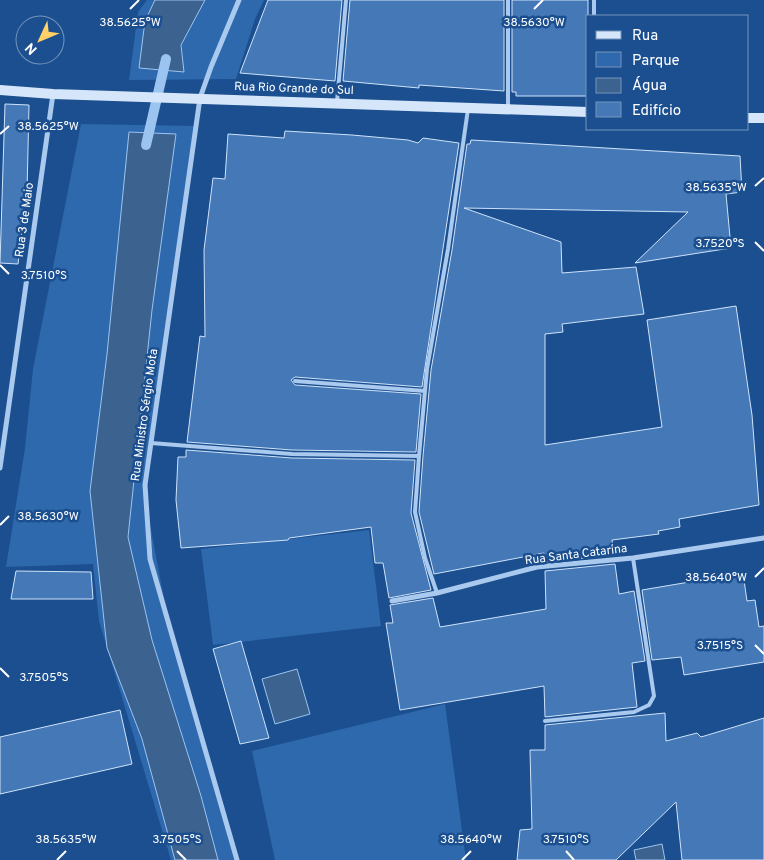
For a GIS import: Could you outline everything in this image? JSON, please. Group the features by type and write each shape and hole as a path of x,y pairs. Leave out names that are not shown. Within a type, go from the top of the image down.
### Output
{"street":[{"name":"Rua Ministro Sérgio Mota","path":"237,860 150,559 145,485 198,98 238,0"},
{"name":"Rua Rio Grande do Sul","path":"0,90 53,94 586,112"},
{"name":"Rua 3 de Maio","path":"0,468 53,94"},
{"path":"749,118 764,118"},
{"name":"Rua Santa Catarina","path":"392,601 437,593 537,567 633,558 764,538"}],"lane":[{"path":"337,103 346,0"},
{"path":"508,0 508,109"},
{"path":"594,0 594,15"},
{"path":"437,593 425,558 415,512 425,391 468,108"},
{"path":"295,381 425,391"},
{"path":"151,443 292,454 419,456"},
{"path":"545,721 634,712 649,705 654,696 633,558"}],"green space":[{"path":"147,0 264,0 255,19 236,79 129,80 138,12"},
{"path":"81,124 196,126 151,443 146,503 168,620 237,860 171,860 99,621 93,564 6,567 25,448 33,369"},
{"path":"369,530 381,626 213,645 201,549"},
{"path":"445,704 466,860 275,860 252,751"}],"water":[{"path":"155,0 205,0 181,45 184,72 139,68 145,21"},
{"path":"129,132 176,134 152,310 128,537 152,640 201,796 218,860 175,860 142,739 107,648 90,491 107,354"},
{"path":"297,669 310,714 275,724 262,679"},
{"path":"662,844 665,860 636,860 634,850"}],"building":[{"path":"268,0 342,0 335,81 240,73"},
{"path":"350,0 504,0 504,91 419,85 419,88 343,81"},
{"path":"512,0 588,0 588,15 586,15 586,96 516,96 516,92 512,92"},
{"path":"5,104 29,105 27,193 18,264 0,263"},
{"path":"285,131 408,140 418,143 423,138 459,143 422,387 295,377 291,380 295,385 421,394 416,452 292,450 187,442 200,336 205,337 204,250 213,178 225,179 228,134 284,138"},
{"path":"471,140 740,156 742,192 726,194 731,248 635,263 688,212 464,208 561,242 562,273 636,267 644,314 562,324 563,332 545,334 545,445 662,427 647,320 736,306 752,415 759,505 679,519 680,527 658,531 659,534 612,540 614,555 544,562 544,553 434,574 419,512 423,456 431,370 452,250 467,144 470,144"},
{"path":"186,450 292,458 415,460 411,513 431,590 389,598 383,563 375,563 371,527 289,538 288,540 181,548 176,500 178,457 186,457"},
{"path":"615,564 619,594 634,591 645,661 632,663 637,707 545,717 544,686 400,710 386,623 393,623 390,605 433,598 440,627 546,609 545,571"},
{"path":"16,571 91,572 93,599 11,599"},
{"path":"743,573 747,601 755,600 759,627 764,626 764,662 684,675 681,657 652,660 642,590"},
{"path":"241,641 269,738 240,744 213,649"},
{"path":"120,710 132,764 0,794 0,737"},
{"path":"665,713 666,741 697,733 701,737 764,718 764,860 682,860 676,802 616,860 517,860 520,830 532,829 530,750 545,750 545,725"}],"waterway":[{"path":"146,145 166,59"}]}
